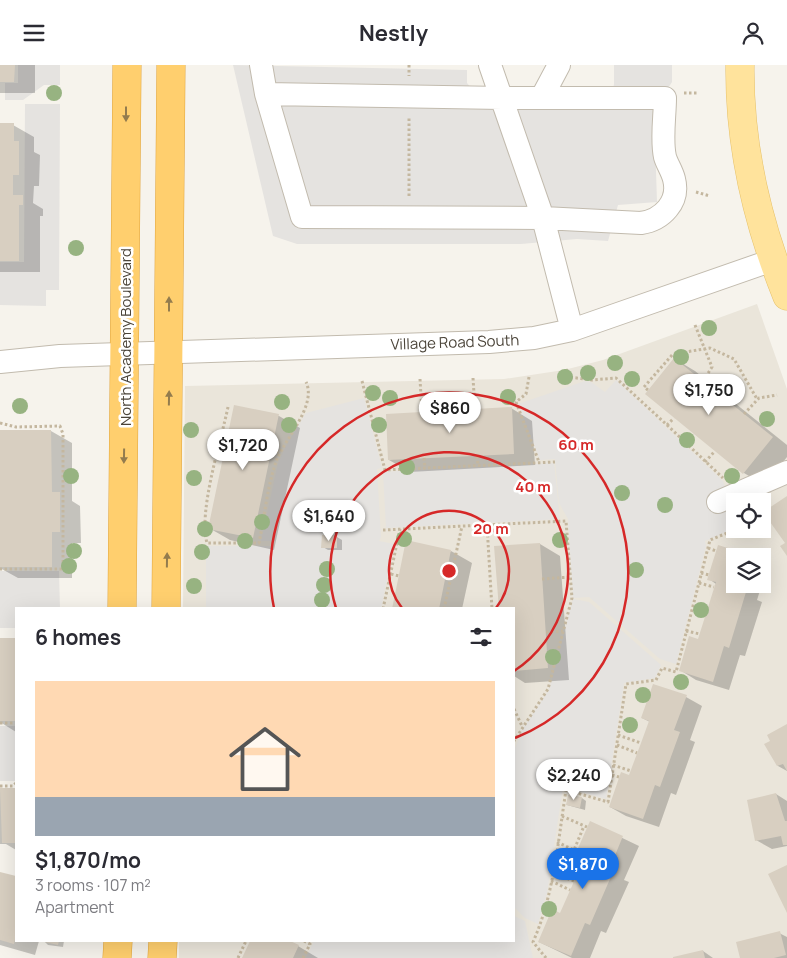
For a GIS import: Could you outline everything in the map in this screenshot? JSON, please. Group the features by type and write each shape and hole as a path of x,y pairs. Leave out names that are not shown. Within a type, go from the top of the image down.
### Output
{"highway":[{"name":"North Academy Boulevard","path":"122,607 126,355 127,65"},
{"path":"166,607 171,65"},
{"path":"117,958 118,942"},
{"path":"162,958 163,942"}],"main road":[{"path":"740,65 745,151 760,221 787,296"}],"street":[{"path":"261,65 266,94 302,217 544,218 641,223 652,221 663,215 674,197 674,180 665,157 665,97 502,98 266,94"},
{"path":"490,65 544,218 572,330"},
{"path":"542,97 559,65"},
{"name":"Village Road South","path":"0,363 60,356 534,339 572,330 773,261"},
{"path":"724,493 787,472"}],"path":[{"path":"409,65 409,202"},
{"path":"679,93 698,93"},
{"path":"688,190 710,196"},
{"path":"695,325 712,367 703,381"},
{"path":"648,390 644,387 673,354 705,348 718,350 734,359 757,399"},
{"path":"566,369 568,377 592,380 616,378 706,462 724,493"},
{"path":"528,377 526,394 516,402 539,462"},
{"path":"420,379 422,412"},
{"path":"473,379 475,409"},
{"path":"362,381 385,470 555,462"},
{"path":"228,407 204,523 207,543 259,543 276,462 304,413 309,388 306,382"},
{"path":"744,414 757,399 776,395"},
{"path":"667,425 674,418"},
{"path":"0,423 16,427 58,426 62,428 63,434 63,569 0,569"},
{"path":"221,440 226,441"},
{"path":"272,451 281,453"},
{"path":"706,462 715,451"},
{"path":"477,456 478,466"},
{"path":"424,458 425,468"},
{"path":"210,491 215,493"},
{"path":"261,502 267,504"},
{"path":"382,531 566,521 572,598 548,689 516,733"},
{"path":"487,525 492,607"},
{"path":"444,607 462,526"},
{"path":"383,607 400,529"},
{"path":"546,958 533,942 545,915 566,790 608,802 626,685 656,680 662,668 676,672 710,540 726,533"},
{"path":"708,548 716,551"},
{"path":"701,573 709,575"},
{"path":"391,575 398,576"},
{"path":"542,579 570,577"},
{"path":"490,582 497,582"},
{"path":"699,583 714,587"},
{"path":"444,586 449,587"},
{"path":"546,632 563,631"},
{"path":"686,631 700,634"},
{"path":"515,711 522,727"},
{"path":"0,723 15,723"},
{"path":"618,735 641,743"},
{"path":"617,745 637,753"},
{"path":"614,765 631,771"},
{"path":"612,775 619,777"},
{"path":"0,786 13,786 15,784"},
{"path":"558,842 574,850 586,827 562,816"},
{"path":"556,853 582,864"},
{"path":"552,873 574,881"},
{"path":"551,881 570,890"},
{"path":"238,958 246,942"},
{"path":"303,958 310,944 306,942"}],"shaded area":[{"path":"18,65 60,65 60,85 44,85 23,100 5,100 5,83 18,83"},
{"path":"233,65 467,70 467,83 486,106 609,108 614,84 614,65 672,65 672,82 654,110 657,202 618,205 608,241 577,239 521,244 297,244 273,236"},
{"path":"25,104 60,104 59,290 46,290 46,306 0,305 0,262 24,262"},
{"path":"757,304 787,389 787,958 179,958 179,942 515,942 515,607 183,607 185,386 504,379 564,370 603,360"},
{"path":"616,380 723,481 728,493 726,532 705,541 706,546 676,664 660,659 589,597 573,598 568,519 559,503 555,459 540,460 518,404 585,381 591,382 605,392"},
{"path":"364,398 382,468 377,469 381,537 379,541 394,544 381,607 206,607 206,546 275,546 275,541 261,541 278,463 306,413"},
{"path":"554,463 560,519 386,528 383,472"},
{"path":"0,571 59,571 60,607 15,607 15,628 0,628"},
{"path":"573,599 589,602 661,665 655,678 624,683 606,799 563,787 547,893 538,924 525,918 515,908 515,748 522,730 549,690"},
{"path":"0,726 15,726 15,781 0,781"},
{"path":"515,916 525,921 533,958 306,958 313,943 312,942 515,942"}],"building":[{"path":"0,65 15,65 14,82 0,82"},
{"path":"0,123 14,123 14,141 19,141 19,175 13,175 13,195 23,195 23,205 19,205 19,261 0,261"},
{"path":"674,358 773,437 743,474 645,394"},
{"path":"234,405 279,414 253,538 208,529"},
{"path":"512,407 514,454 388,460 386,414"},
{"path":"0,430 51,430 52,492 60,492 60,532 52,532 52,567 0,567"},
{"path":"787,496 787,556 780,546 785,543 771,523 771,507"},
{"path":"322,535 337,535 337,548 321,548"},
{"path":"406,540 451,550 439,607 392,607"},
{"path":"540,543 548,668 515,671 515,607 499,607 494,546"},
{"path":"718,545 728,548 726,548 726,593 746,593 729,648 724,646 713,682 679,671 689,636 698,639 716,582 707,580"},
{"path":"0,638 15,638 15,721 0,721"},
{"path":"653,684 687,695 674,730 680,732 660,787 655,785 643,819 609,807 621,772 629,775 649,721 641,718"},
{"path":"787,724 787,771 783,764 777,766 764,744 770,741 767,735"},
{"path":"0,788 15,788 15,843 2,843"},
{"path":"776,793 785,821 787,821 787,845 783,845 781,836 755,841 747,800"},
{"path":"568,795 582,797 580,808 566,805"},
{"path":"590,821 623,836 609,870 613,872 590,925 585,923 571,956 538,942 552,909 560,913 584,859 575,855"},
{"path":"787,865 787,913 768,874"},
{"path":"0,872 15,876 15,940 14,944 0,940"},
{"path":"780,931 786,955 774,958 740,958 736,942"},
{"path":"44,942 59,942 58,945"},
{"path":"250,942 292,942 299,945 293,958 242,958"},
{"path":"703,950 705,958 673,958 673,957"}]}
